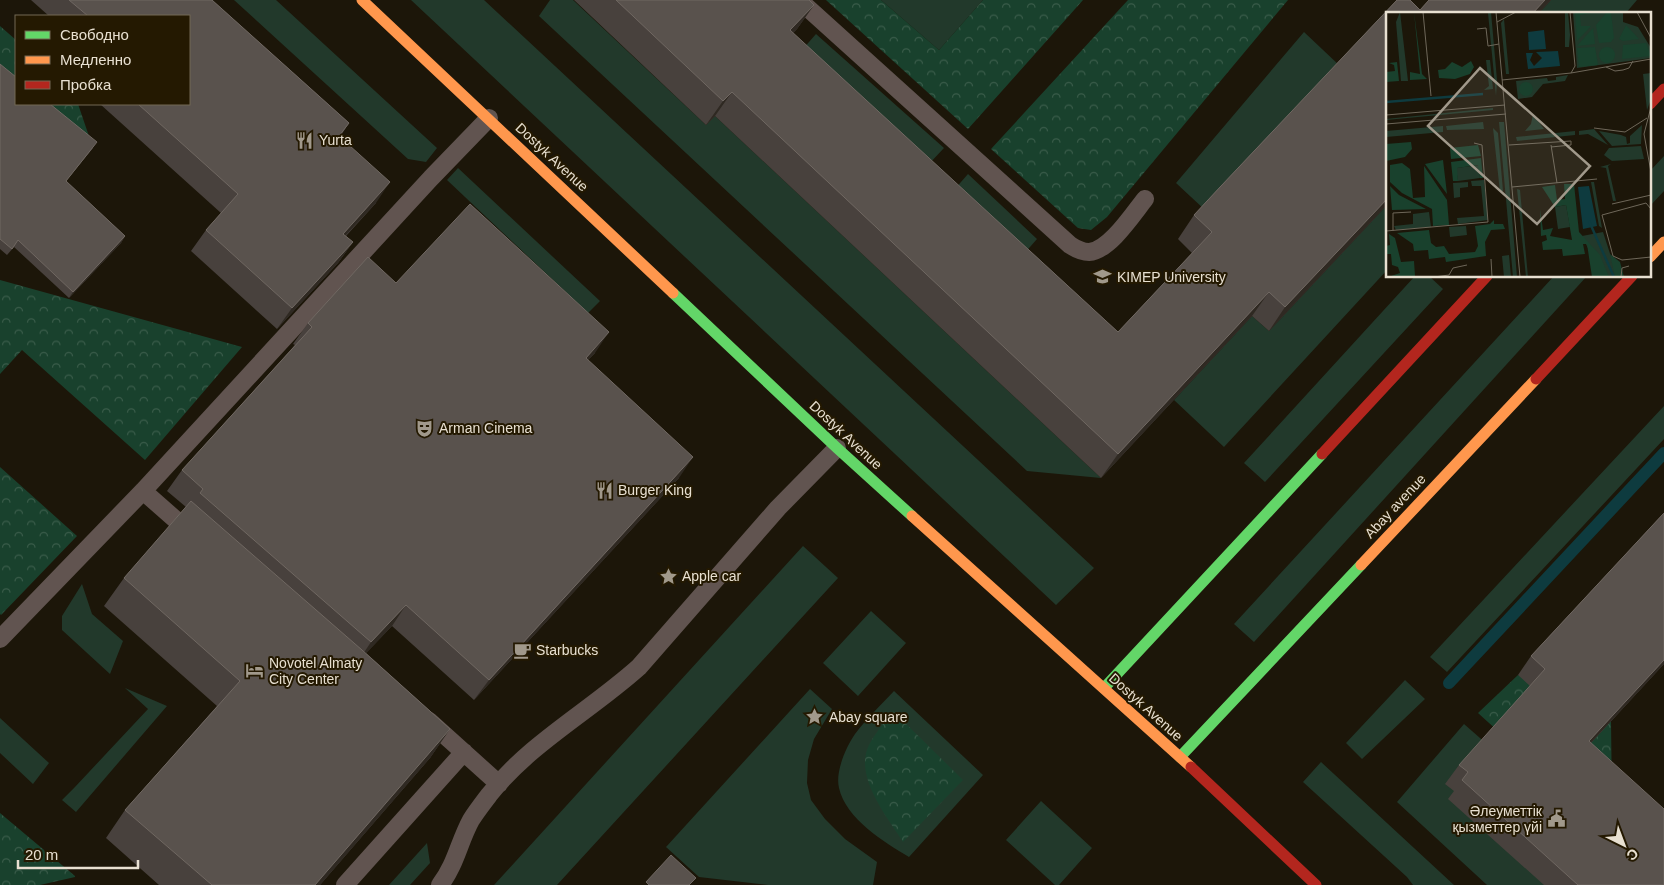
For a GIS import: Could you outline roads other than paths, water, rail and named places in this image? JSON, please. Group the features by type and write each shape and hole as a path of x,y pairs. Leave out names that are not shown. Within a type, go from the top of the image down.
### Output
{"main road":[{"name":"Dostyk Avenue","path":"362,0 837,448 1180,757 1316,885"},
{"path":"1652,102 1664,89"},
{"path":"1652,254 1664,242"},
{"path":"1104,688 1485,278"},
{"name":"Abay avenue","path":"1180,757 1630,278"}],"lane":[{"path":"799,0 1070,246 1079,251 1089,252 1108,244 1145,199"},
{"path":"0,639 143,491 431,178 489,118"},
{"path":"440,885 450,872 471,821 489,795 534,749 622,683 639,667 778,508 837,448"},
{"path":"143,491 202,543"},
{"path":"417,712 499,784"},
{"path":"345,885 464,752"}],"waterway":[{"path":"1449,683 1664,453"}],"place":[{"name":"Yurta","path":"305,140"},
{"name":"KIMEP University","path":"1103,277"},
{"name":"Arman Cinema","path":"425,428"},
{"name":"Burger King","path":"604,490"},
{"name":"Apple car","path":"668,576"},
{"name":"Starbucks","path":"522,650"},
{"name":"Novotel Almaty City Center","path":"255,671"},
{"name":"Abay square","path":"815,717"},
{"name":"Әлеуметтік қызметтер үйі","path":"1556,819"}]}
